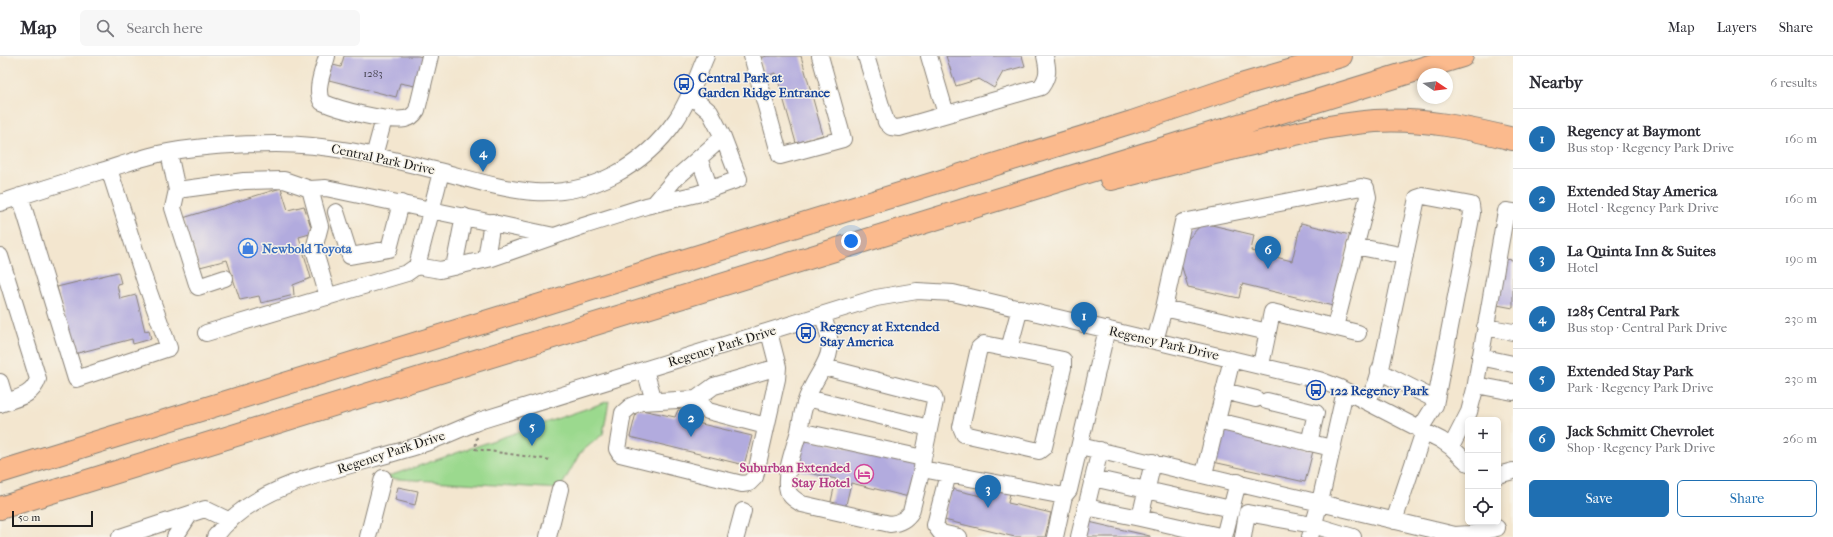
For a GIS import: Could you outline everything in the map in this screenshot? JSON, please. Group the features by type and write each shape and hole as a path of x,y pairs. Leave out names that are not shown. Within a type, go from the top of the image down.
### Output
{"highway":[{"path":"1241,85 1293,56"},
{"path":"0,472 1132,122 1241,85 1341,56"},
{"path":"0,508 1462,56"},
{"path":"1036,188 1088,184 1276,138 1323,128 1376,121 1429,123 1481,131 1513,139"}],"street":[{"path":"327,56 319,88 319,97 322,102 384,119 405,119 412,116 417,110 430,56"},
{"name":"Central Park Drive","path":"0,202 168,153 236,145 277,144 319,146 374,156 508,188 535,192 562,191 584,187 612,176 629,167 663,136 677,119 706,56"},
{"path":"752,56 780,156 843,139 820,56"},
{"path":"866,56 886,122 891,127 899,128 1041,86 1047,78 1048,67 1045,56"},
{"path":"929,56 946,114"},
{"path":"417,266 440,270 486,259 654,204 710,189 739,179 723,136 710,112 689,94"},
{"path":"374,156 384,119"},
{"path":"654,204 674,180 723,136"},
{"path":"168,153 177,190 174,208 198,288 225,278"},
{"path":"699,158 710,189"},
{"path":"20,196 76,378 169,348 145,281 110,169"},
{"path":"206,333 407,273 417,266 441,172"},
{"path":"177,190 244,181 284,180 310,189 326,188 554,236"},
{"path":"1155,341 1164,308 1183,222 1361,187 1366,188 1368,197 1335,327"},
{"path":"310,189 320,226 314,249 328,297"},
{"path":"1367,402 1376,384 1417,198 1423,196 1472,205 1472,213 1436,400 1422,430 1394,521"},
{"path":"336,212 350,256 389,249 401,203"},
{"path":"1451,447 1469,412 1476,385 1485,327 1507,240 1506,211 1513,212"},
{"path":"454,267 464,216"},
{"path":"486,259 492,222"},
{"path":"1355,246 1405,256"},
{"path":"0,256 38,380 35,388 24,396 3,403 0,382"},
{"name":"Regency Park Drive","path":"215,537 230,521 258,499 284,486 420,445 482,420 876,298 917,291 953,293 1320,380 1422,430 1451,447 1465,460"},
{"path":"1009,349 1020,308"},
{"path":"1164,308 1268,332"},
{"path":"1261,365 1272,312 1358,333"},
{"path":"822,315 828,328 831,344 827,361 807,398 787,476 788,490 793,498 802,504 890,524 898,523 907,518 911,512 935,401 934,394 824,367"},
{"path":"1485,327 1513,332"},
{"path":"1055,537 1064,496 1069,490 1080,446 1107,329"},
{"path":"769,332 778,367 755,477 749,483 742,484 620,454 617,449 624,413 630,406 641,402 696,399 714,386 778,367"},
{"path":"984,344 1009,349 1063,360 1063,368 1044,447 1039,451 964,434 961,427 979,348 984,344"},
{"path":"1480,357 1513,364"},
{"path":"1204,474 1232,359"},
{"path":"645,370 654,401"},
{"path":"1379,371 1436,400"},
{"path":"1476,385 1513,392"},
{"path":"1224,391 1316,413 1310,443"},
{"path":"1311,531 1320,502 1345,391"},
{"path":"807,398 929,428"},
{"path":"696,399 708,411 766,426"},
{"path":"1217,421 1332,448"},
{"path":"799,431 922,464 948,474 1064,496"},
{"path":"1080,446 1238,482 1456,535 1497,529"},
{"path":"1079,537 1100,450"},
{"path":"1140,518 1153,462"},
{"path":"1501,474 1513,471"},
{"path":"948,474 935,524 941,533 959,537"},
{"path":"368,537 384,478"},
{"path":"1093,478 1231,509"},
{"path":"1086,507 1224,537 1238,482"},
{"path":"548,537 560,489"},
{"path":"120,537 206,509 230,521"},
{"path":"736,537 743,511"},
{"path":"1242,537 1247,513 1311,531 1353,537"},
{"path":"175,537 190,514"}],"path":[{"path":"477,437 475,449 551,460"}],"green space":[{"path":"609,401 603,434 580,453 560,489 383,478"}],"building":[{"path":"344,56 423,57 415,86 400,83 396,97 325,79 329,64 341,67"},
{"path":"767,56 801,56 823,135 796,143 776,73 765,76 760,58"},
{"path":"946,56 1022,56 1025,66 1003,72 994,88 979,79 956,86"},
{"name":"Newbold Toyota","path":"281,188 288,210 304,206 313,233 299,237 311,278 293,285 294,295 261,303 259,296 240,300 227,260 200,267 183,218"},
{"path":"1203,223 1254,235 1251,251 1292,261 1301,223 1350,235 1333,306 1242,284 1239,298 1188,287 1181,264 1186,241"},
{"path":"1504,259 1513,260 1513,308 1497,305"},
{"path":"118,272 121,283 117,284 120,299 136,295 145,331 149,330 151,339 133,344 132,339 74,354 57,287"},
{"path":"637,409 675,417 678,410 691,412 689,421 752,436 744,465 630,437"},
{"path":"1220,430 1313,451 1305,482 1213,462"},
{"name":"Suburban Extended Stay Hotel","path":"799,437 917,464 909,497 851,483 845,509 830,506 836,479 792,469"},
{"path":"998,485 1011,488 1008,503 1051,513 1045,537 1015,537 944,520 951,489 994,499"},
{"path":"398,487 418,491 415,505 395,500"},
{"path":"1089,522 1150,536 1150,537 1086,537"}],"place":[{"name":"Central Park at Garden Ridge Entrance","path":"684,84"},
{"name":"1285 Central Park","path":"483,172"},
{"name":"Newbold Toyota","path":"248,248"},
{"name":"Jack Schmitt Chevrolet","path":"1268,269"},
{"name":"Regency at Extended Stay America","path":"806,333"},
{"name":"Regency at Baymont","path":"1084,335"},
{"name":"122 Regency Park","path":"1316,390"},
{"name":"Extended Stay America","path":"691,437"},
{"name":"Extended Stay Park","path":"532,446"},
{"name":"Suburban Extended Stay Hotel","path":"864,474"},
{"name":"La Quinta Inn & Suites","path":"988,508"}]}
